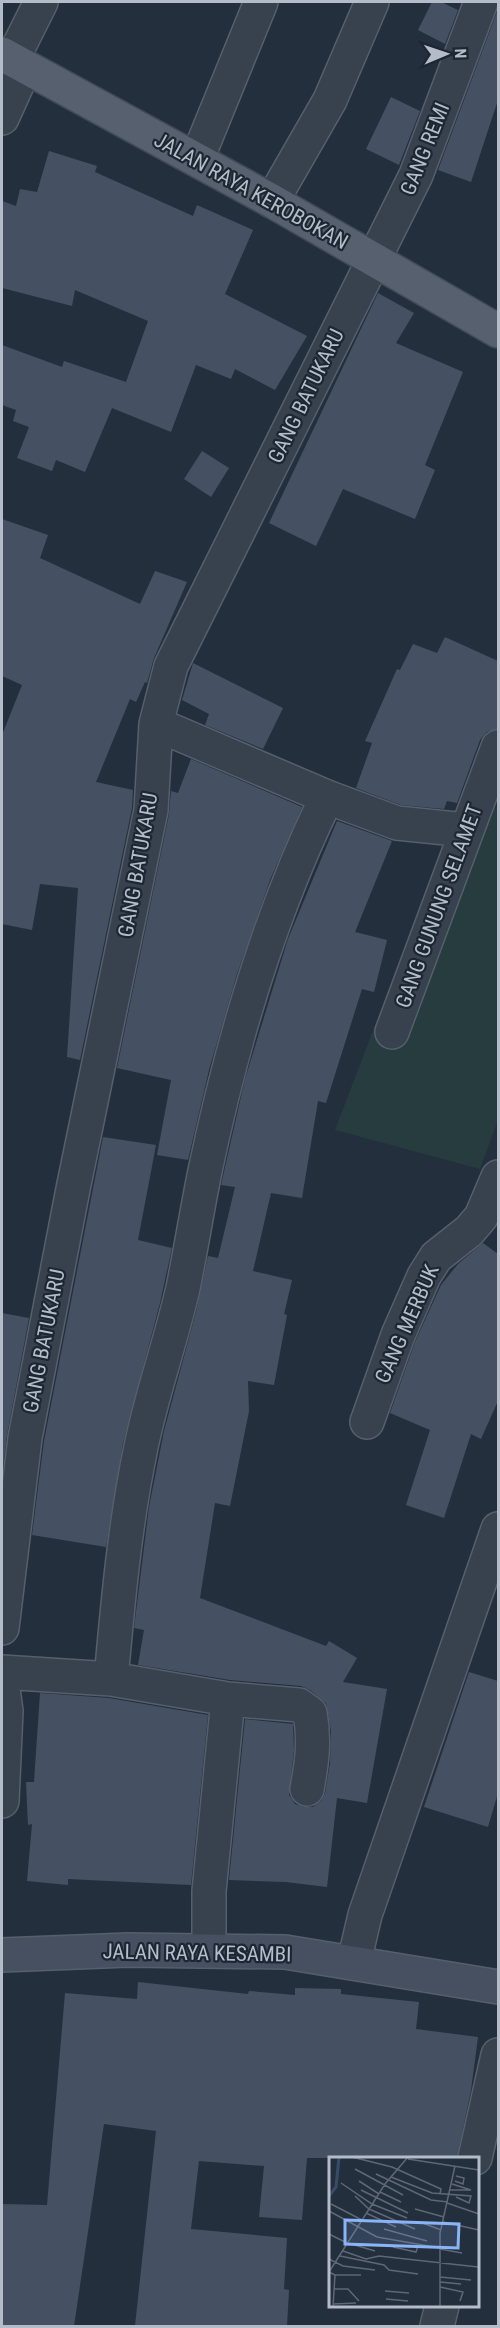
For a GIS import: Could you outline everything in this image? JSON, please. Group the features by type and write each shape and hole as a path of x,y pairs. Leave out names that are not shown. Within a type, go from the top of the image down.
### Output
{"main road":[{"name":"JALAN RAYA KEROBOKAN","path":"13,60 272,201 498,332"}],"street":[{"path":"2,118 13,60 41,2"},
{"path":"197,159 261,2"},
{"path":"272,201 330,100 372,2"},
{"name":"GANG REMI","path":"374,259 416,176 481,2"},
{"name":"GANG BATUKARU","path":"2,1628 9,1505 25,1438 75,1177 151,810 156,724 171,666 374,259"},
{"path":"156,724 327,797 397,823 466,830"},
{"name":"GANG GUNUNG SELAMET","path":"392,1032 498,747"},
{"path":"111,1678 122,1560 140,1449 156,1379 179,1305 205,1171 235,1047 264,945 296,859 327,797"},
{"name":"GANG MERBUK","path":"367,1422 398,1335 424,1276 436,1257 469,1231 481,1217 498,1177"},
{"path":"354,1962 365,1915 498,1529"},
{"path":"2,1672 111,1678 228,1700 299,1705 310,1713 314,1749 308,1789"},
{"path":"2,1682 6,1711 2,1801"},
{"path":"209,1949 209,1891 228,1700"},
{"name":"JALAN RAYA KESAMBI","path":"2,1955 209,1949 285,1952 498,1987"},
{"path":"475,2157 498,2055"},
{"path":"437,2326 442,2307"}],"green space":[{"path":"463,795 498,808 498,1120 480,1169 335,1130"}],"building":[{"path":"432,2 441,2 458,10 445,44 418,30"},
{"path":"498,9 498,100 471,182 438,170"},
{"path":"391,97 420,111 399,165 366,149"},
{"path":"49,151 97,166 95,172 193,216 197,205 253,230 225,294 307,336 275,390 235,369 231,379 196,365 171,432 112,408 85,472 56,460 52,471 17,458 29,427 13,421 16,410 2,405 2,345 62,367 64,361 126,382 148,321 75,290 72,306 2,288 2,201 16,206 20,189 37,192"},
{"path":"378,293 414,313 396,343 463,372 425,465 435,470 415,519 343,489 316,546 269,523"},
{"path":"202,451 229,468 211,497 184,479"},
{"path":"2,519 48,535 40,558 140,604 155,571 187,582 154,658 147,683 145,682 136,702 130,699 96,782 133,790 132,808 80,1060 67,1057 78,888 40,884 32,930 2,924 2,735 22,685 2,676"},
{"path":"445,637 498,661 498,729 487,732 480,740 457,803 447,801 444,809 401,805 356,788 372,743 365,741 397,669 400,670 413,644 437,653"},
{"path":"193,663 283,708 263,749 205,725 209,714 182,700"},
{"path":"191,759 302,807 270,880 237,974 209,1070 188,1160 157,1155 171,1080 117,1068 169,814 171,791 178,793"},
{"path":"337,821 392,841 355,932 387,940 374,992 362,989 326,1103 318,1101 302,1198 271,1193 253,1271 292,1280 284,1314 287,1315 274,1385 248,1381 249,1411 230,1506 215,1503 200,1598 326,1646 329,1641 357,1658 343,1682 387,1689 367,1803 337,1798 327,1887 286,1882 229,1880 245,1719 293,1724 294,1750 289,1795 295,1804 313,1807 321,1801 325,1793 330,1763 331,1731 326,1703 301,1686 230,1680 138,1665 144,1630 134,1628 149,1507 164,1431 196,1312 208,1256 218,1258 235,1187 221,1185 245,1079 288,939"},
{"path":"103,1137 156,1145 138,1240 172,1248 123,1443 106,1547 32,1535 44,1441"},
{"path":"483,1243 498,1254 498,1401 481,1439 471,1434 444,1518 406,1505 430,1430 390,1413 415,1342 441,1285 458,1264"},
{"path":"2,1313 29,1318 7,1435 2,1476"},
{"path":"469,1672 498,1681 498,1793 488,1827 424,1807"},
{"path":"40,1693 109,1698 208,1715 191,1885 68,1879 68,1885 27,1881 32,1824 28,1825 26,1782 34,1782"},
{"path":"138,1982 248,1994 249,1991 295,1995 295,1988 341,1989 341,1994 419,2002 416,2029 478,2037 471,2090 457,2157 307,2158 302,2220 259,2217 264,2166 199,2161 191,2229 287,2238 284,2289 289,2290 287,2326 135,2326 156,2131 104,2124 74,2326 2,2326 2,2204 47,2205 65,1993 137,1999"}]}
